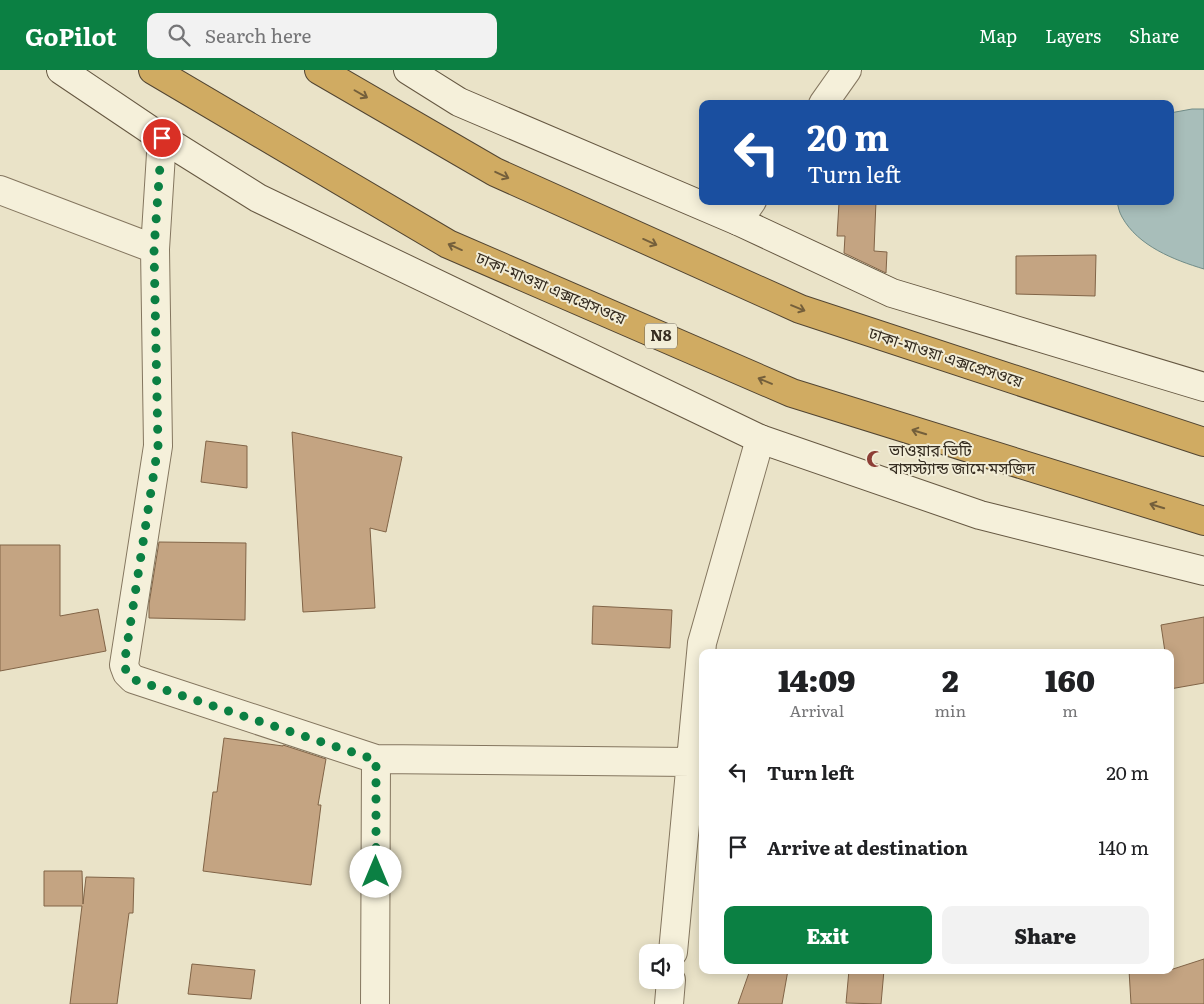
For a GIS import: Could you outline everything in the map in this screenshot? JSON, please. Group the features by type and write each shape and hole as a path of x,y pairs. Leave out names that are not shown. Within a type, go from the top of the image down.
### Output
{"highway":[{"name":"ঢাকা-মাওয়া এক্সপ্রেসওয়ে","path":"153,70 448,244 774,385 801,396 1204,521"},
{"name":"ঢাকা-মাওয়া এক্সপ্রেসওয়ে","path":"319,70 495,172 800,309 1204,442"}],"street":[{"path":"61,70 162,138 258,198 760,439 980,516 1204,571"},
{"path":"408,70 459,102 699,193"},
{"path":"826,100 848,70"},
{"path":"162,138 154,249 158,446 124,665 132,679 376,760 691,762"},
{"path":"0,190 154,249"},
{"path":"729,205 745,211 892,293 1204,388"},
{"path":"701,649 760,439"},
{"path":"675,944 699,675"},
{"path":"375,1004 376,760"},
{"path":"669,1004 670,989"}],"water":[{"path":"1204,109 1204,269 1169,256 1147,244 1129,227 1121,215 1118,205 1174,205 1174,112"}],"building":[{"path":"839,205 876,205 874,251 887,252 886,273 844,253 845,236 837,236"},
{"path":"1096,255 1095,296 1016,294 1016,256"},
{"path":"292,432 402,457 386,532 370,528 375,608 303,612"},
{"path":"206,441 247,446 247,488 201,482"},
{"path":"159,542 246,543 245,620 149,618 149,604"},
{"path":"0,545 60,545 60,616 98,609 106,651 0,671"},
{"path":"593,606 672,610 670,648 592,644"},
{"path":"1204,617 1204,683 1174,688 1174,649 1165,649 1161,625"},
{"path":"224,738 283,745 326,759 318,805 321,805 311,885 203,871 213,792 217,792"},
{"path":"44,871 82,871 83,904 86,877 134,878 133,913 129,913 117,1004 70,1004 82,906 44,906"},
{"path":"1204,959 1204,1004 1131,1004 1129,974 1174,974 1174,969"},
{"path":"192,964 255,970 251,999 188,994"},
{"path":"749,974 787,974 782,1004 738,1004"},
{"path":"849,974 884,974 881,1004 846,1003"}],"place":[{"name":"ভাওয়ার ভিটি বাসস্ট্যান্ড জামে মসজিদ","path":"875,459"}],"route":[{"path":"162,138 154,249 158,446 124,665 132,679 376,760 376,872"}]}
